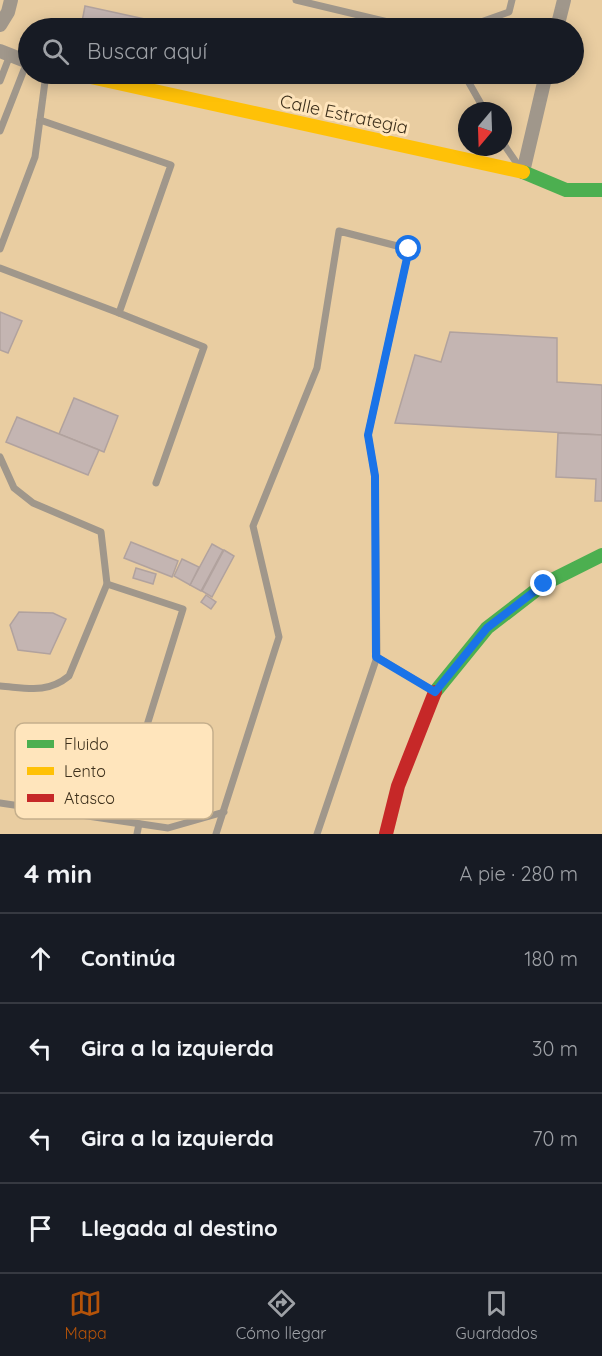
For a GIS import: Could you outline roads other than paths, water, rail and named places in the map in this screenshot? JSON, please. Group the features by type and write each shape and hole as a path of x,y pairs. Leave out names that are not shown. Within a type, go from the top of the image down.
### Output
{"main road":[{"name":"Calle Estrategia","path":"123,84 523,172 566,190 602,190"},
{"path":"387,834 398,786 435,692 487,628 544,584 602,555"}],"street":[{"path":"0,25 8,12 11,0"},
{"path":"560,18 564,0"},
{"path":"523,172 544,84"}],"lane":[{"path":"296,0 371,18"},
{"path":"492,18 509,12 512,0"},
{"path":"0,81 5,53"},
{"path":"0,131 19,84"},
{"path":"0,249 35,157 45,84"},
{"path":"470,84 480,102"},
{"path":"40,120 171,165 119,313"},
{"path":"512,156 523,172"},
{"path":"216,834 279,637 253,526 317,368 339,231 409,249 368,435 375,476 376,657 317,834"},
{"path":"0,267 204,347 156,483"},
{"path":"0,457 14,488 33,503 101,532 107,584 69,676 60,684 48,688 0,686"},
{"path":"107,584 183,609 148,723"},
{"path":"376,657 435,692"},
{"path":"0,803 15,805"},
{"path":"213,815 224,812"},
{"path":"106,819 168,828 200,819"},
{"path":"137,834 139,824"}]}
